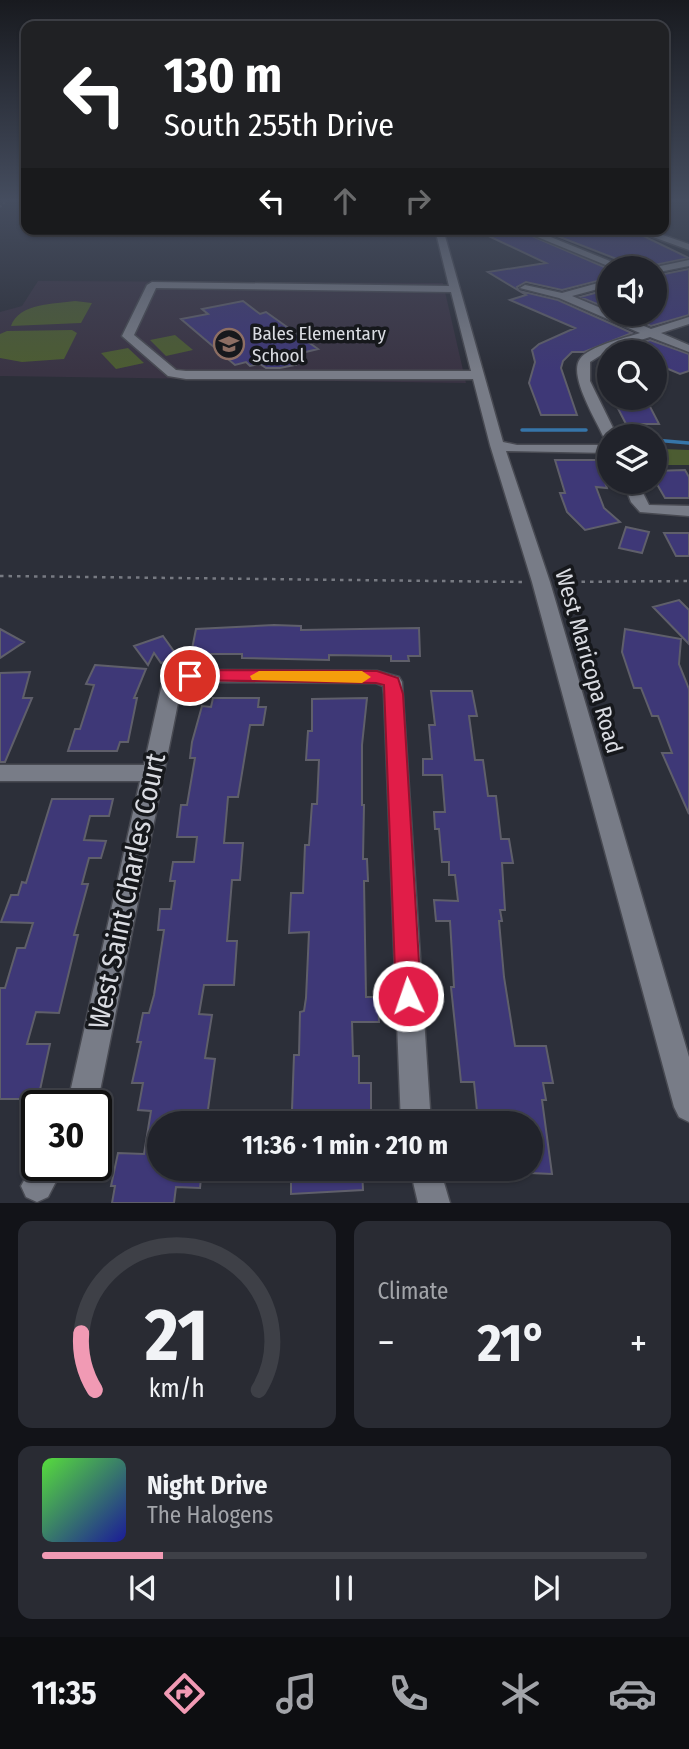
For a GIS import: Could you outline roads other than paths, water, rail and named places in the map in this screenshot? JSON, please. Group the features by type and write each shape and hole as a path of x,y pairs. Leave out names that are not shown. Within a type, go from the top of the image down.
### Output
{"street":[{"name":"West Maricopa Road","path":"447,258 497,446 541,582 689,1107"},
{"path":"667,267 689,263"},
{"path":"456,289 152,285 128,336 172,373 186,375 361,369 479,375"},
{"path":"562,296 597,286"},
{"path":"525,288 562,296 689,349"},
{"path":"604,424 582,375 590,355 689,320"},
{"path":"497,446 515,442 597,442"},
{"path":"497,446 517,449 597,449"},
{"path":"636,494 645,509 689,511"},
{"name":"West Saint Charles Court","path":"85,1090 170,687 178,679 190,676 389,680 394,694 415,1111"},
{"path":"0,773 152,774"},
{"path":"428,1181 434,1203"}],"waterway":[{"path":"522,430 586,430"},
{"path":"667,441 689,443"}],"place":[{"name":"Bales Elementary School","path":"229,344"}]}
